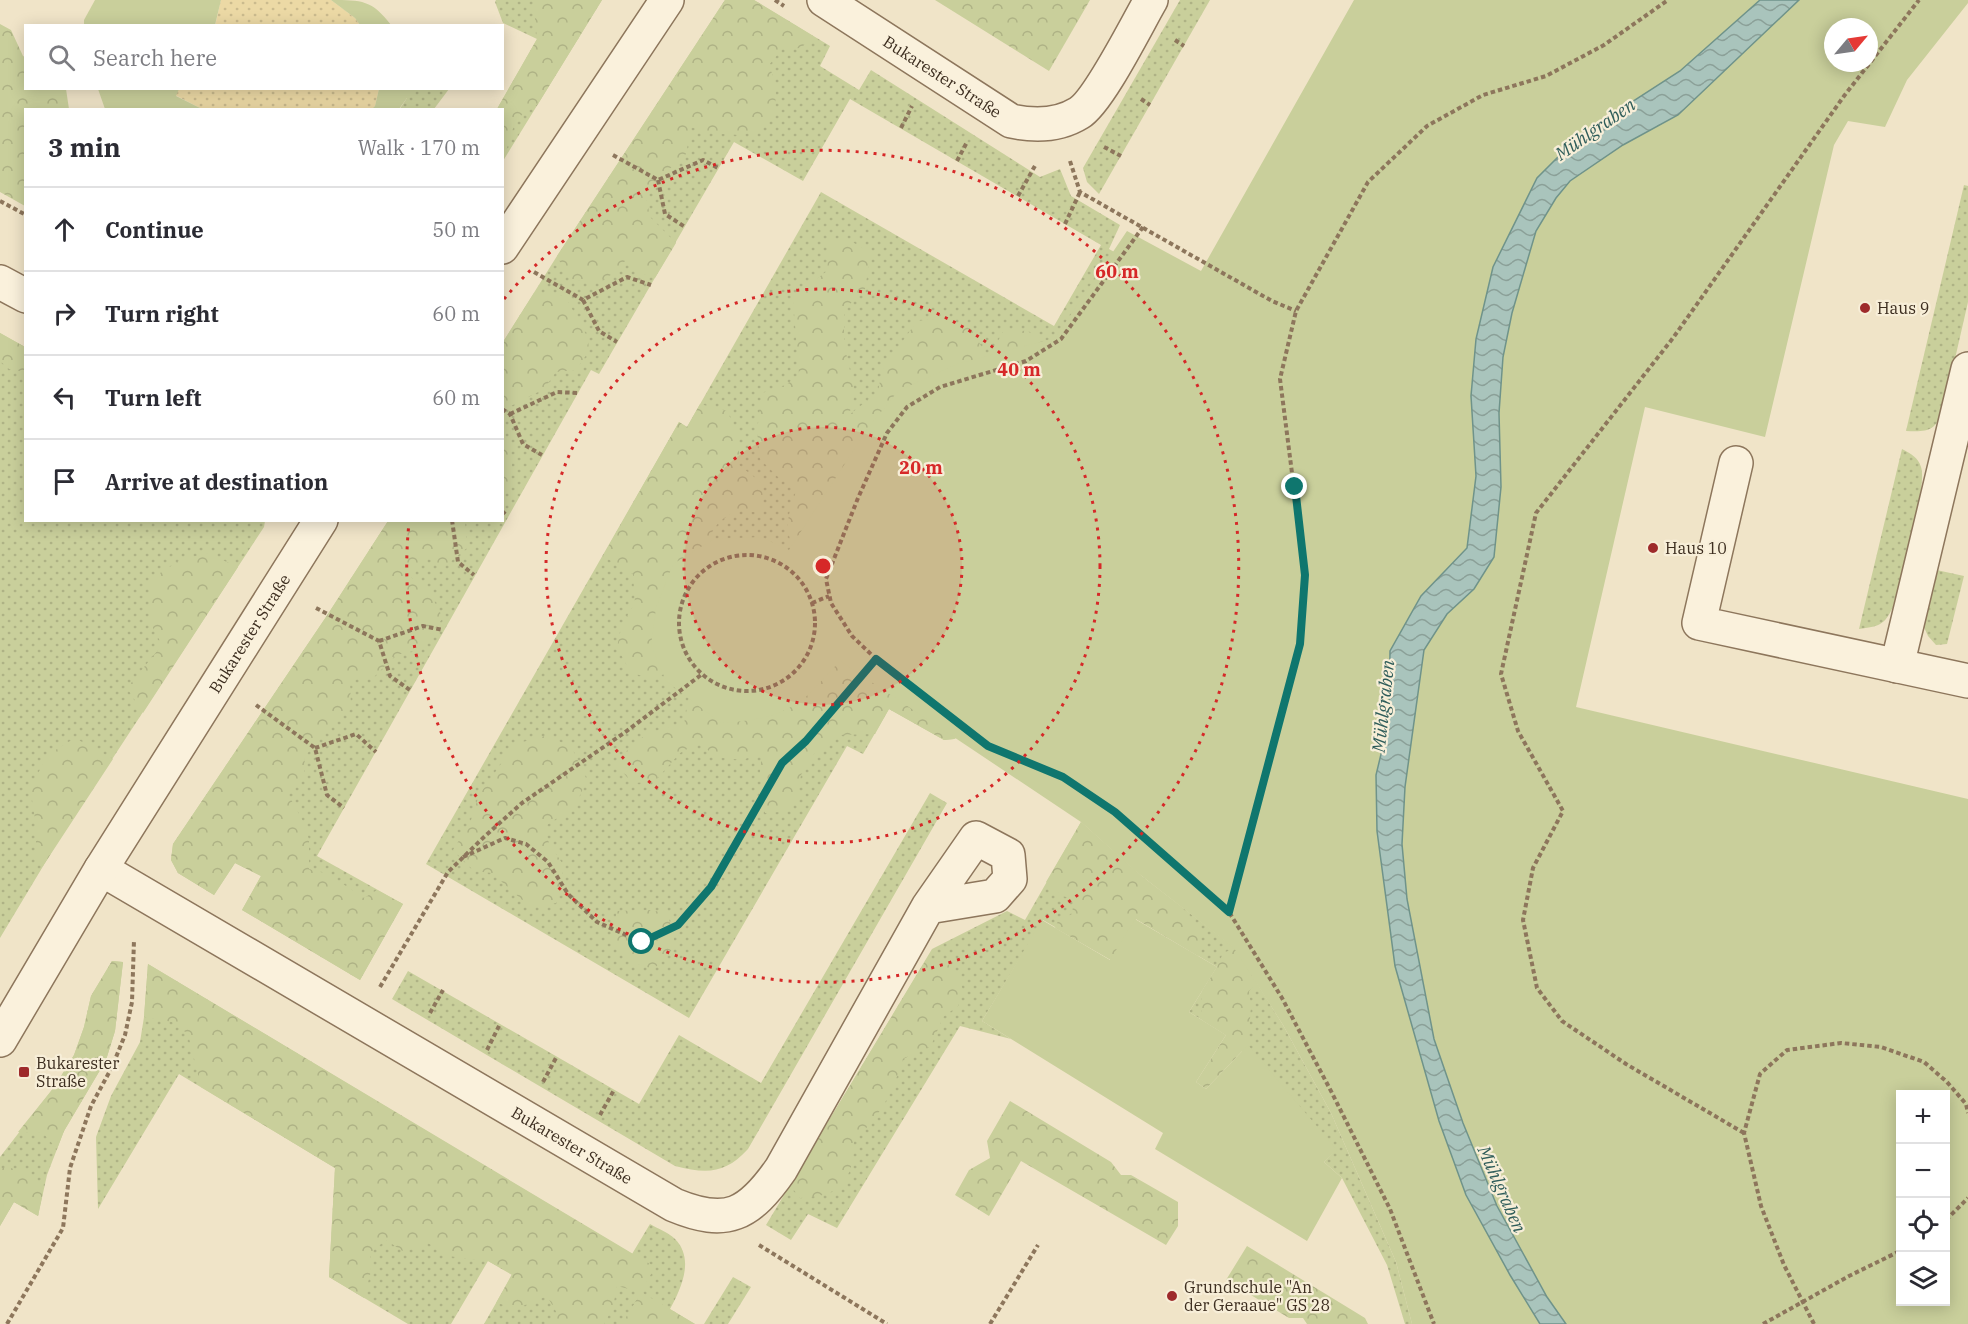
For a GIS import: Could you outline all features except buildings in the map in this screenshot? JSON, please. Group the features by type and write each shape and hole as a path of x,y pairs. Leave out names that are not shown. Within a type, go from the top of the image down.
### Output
{"street":[{"path":"504,244 668,0"},
{"name":"Bukarester Straße","path":"824,0 1011,121 1032,126 1056,122 1079,113 1094,97 1151,0"},
{"path":"0,282 24,295"},
{"path":"1897,666 1968,369"},
{"path":"1736,463 1699,623 1968,681"},
{"name":"Bukarester Straße","path":"0,1040 101,869 320,522"},
{"name":"Bukarester Straße","path":"101,869 674,1205 698,1215 718,1217 735,1213 753,1201 769,1186 781,1169 928,907"}],"path":[{"path":"1229,912 1300,644 1305,575 1280,380 1296,311 1368,182 1427,126 1483,94 1546,76 1604,45 1668,0"},
{"path":"1744,1133 1626,1064 1562,1021 1537,988 1522,921 1533,868 1563,811 1518,731 1501,674 1536,513 1673,338 1844,96 1919,0"},
{"path":"1056,122 1080,192 1272,301 1296,311"},
{"path":"1102,146 1121,156"},
{"path":"610,153 658,180 665,214 685,227"},
{"path":"658,180 703,160 720,169"},
{"path":"1018,196 1038,160"},
{"path":"1065,224 1080,192"},
{"path":"0,201 24,214"},
{"path":"1143,227 1061,339 1026,360 940,387 907,406 887,433 858,498 826,579 829,596 852,636 876,659 988,746 1063,777 1115,812 1229,912 1282,998 1390,1209 1434,1324"},
{"path":"534,272 583,300 599,331 617,342"},
{"path":"583,300 627,277 651,285"},
{"path":"510,414 557,392 578,393"},
{"path":"504,410 510,414 523,444 542,455"},
{"path":"504,513 507,516"},
{"path":"452,522 458,562 474,575"},
{"path":"736,555 758,555 779,562 797,576 810,594 812,603 816,616 813,639 804,661 788,678 768,689 745,692 722,687 701,675 687,658 679,637 678,615 684,593 697,575 715,561 736,555"},
{"path":"812,603 829,596"},
{"path":"316,608 379,641 390,676 410,690"},
{"path":"379,641 423,626 443,630"},
{"path":"463,857 505,838 526,844 548,861 568,894 597,922 642,942 678,925 711,887 782,763 806,741 876,659"},
{"path":"378,991 448,872 463,857 522,803 624,733 701,675"},
{"path":"256,705 315,748 327,795 344,808"},
{"path":"315,748 356,734 376,752"},
{"path":"7,1324 63,1228 70,1168 91,1106 112,1067 125,1035 132,1002 134,940"},
{"path":"427,1019 443,990"},
{"path":"484,1054 500,1024"},
{"path":"1814,1324 1801,1302 1761,1206 1744,1133 1760,1074 1787,1050 1841,1043 1881,1047 1924,1062 1967,1104 1968,1113"},
{"path":"541,1087 557,1056"},
{"path":"597,1120 614,1090"},
{"path":"1950,1216 1968,1198"},
{"path":"756,1243 887,1324"},
{"path":"990,1324 1038,1245"},
{"path":"1763,1324 1898,1252"}],"green space":[{"path":"95,0 221,0 215,24 84,24"},
{"path":"331,0 366,3 378,11 390,24 359,24 355,18"},
{"path":"496,0 602,0 504,159 504,108 498,108 537,39 503,23"},
{"path":"541,0 602,0 538,104 516,119 507,148 504,150 504,108 498,108 537,39 534,9"},
{"path":"725,0 754,0 830,46 820,66 859,90 871,70 1040,177 1060,169 1071,196 1120,225 1109,249 1142,268 982,724 954,739 944,740 889,709 863,754 847,746 689,1018 426,864 679,422 687,427 821,192 1054,326 1101,245 850,99 803,181 734,142 599,374 591,370 317,856 403,904 360,980 242,910 261,876 235,863 214,895 178,873 171,860 173,844 387,522 504,522 504,340"},
{"path":"725,0 754,0 813,36 801,48 782,49 769,65 776,85 775,114 759,131 739,135 709,133 691,127 686,154 645,191 650,217 676,243 655,278 643,274 626,260 602,280 572,280 557,256"},
{"path":"935,0 1090,0 1049,71"},
{"path":"1180,0 1210,0 1099,194 1087,182 1083,168"},
{"path":"1354,0 1968,0 1968,3 1907,80 1885,127 1848,121 1834,145 1765,437 1645,407 1576,707 1968,799 1968,1324 1412,1324 1396,1262 1331,1113 1283,1025 1234,948 1134,870 1081,822 840,661 811,692 791,707 769,716 746,721 721,723 666,681 651,645 656,608 673,564 714,539 761,537 789,550 868,428 898,391 957,364 1055,338 1127,231 1201,271"},
{"path":"0,24 11,30 24,56 24,90 66,90 69,108 24,108 24,205 0,192"},
{"path":"98,90 179,90 176,96 200,108 105,108"},
{"path":"379,90 407,90 407,98 400,108 373,108"},
{"path":"407,90 448,90 435,108 400,108 407,98"},
{"path":"1964,185 1968,186 1968,302 1943,411 1937,423 1930,429 1906,431"},
{"path":"849,240 871,253 865,289 844,310 844,344 855,393 849,415 878,392 882,370 917,321 944,318 972,329 988,359 1004,330 1027,331 1052,345 982,724 954,739 944,740 889,709 875,734 838,735 813,755 801,775 797,800 780,812 765,813 760,772 762,752 743,760 715,757 700,742 680,753 654,782 632,783 616,764 624,754 638,740 653,732 684,724 689,697 804,569 793,547 788,530 790,512 797,489 780,479 760,459 757,431 762,393 786,385 799,374 793,300 827,271 829,241"},
{"path":"534,293 565,296 588,338 589,351 576,370 556,372 544,389 504,409 504,340"},
{"path":"0,333 24,346 24,522 265,522 264,527 54,848 0,938"},
{"path":"0,333 24,346 24,372 9,369 0,361"},
{"path":"700,404 727,411 739,436 739,465 763,484 762,513 736,510 719,522 702,546 671,670 655,679 631,673 617,647 622,624 635,603 633,574 603,556 679,422 687,427"},
{"path":"504,433 511,451 512,471 509,486 504,488"},
{"path":"1902,449 1916,458 1921,467 1920,493 1912,535 1890,613 1884,622 1859,629"},
{"path":"387,522 465,522 467,548 444,567 425,557 407,574 430,593 443,618 418,650 396,655 374,677 350,680 351,709 305,756 304,773 288,794 305,825 309,840 309,869 328,874 364,898 377,890 403,904 360,980 242,910 261,876 235,863 214,895 178,873 171,860 173,844"},
{"path":"207,553 238,567 143,713 127,688 162,645 151,624 149,580 179,561"},
{"path":"1932,569 1964,576 1947,644 1936,645 1928,636 1923,625"},
{"path":"545,736 571,746 587,780 575,806 544,827 549,843 564,866 556,903 531,908 492,873 474,871 453,850 470,823 479,795 515,744"},
{"path":"75,738 113,759 43,866 36,860 36,825 30,787 49,754"},
{"path":"930,793 947,803 748,1149 740,1157 723,1167 706,1171 675,1166 392,999 408,971 639,1104 679,1035 761,1083"},
{"path":"1081,822 1134,870 1235,948 1283,1025 1331,1113 1396,1262 1412,1324 1405,1324 1387,1265 1342,1178 1324,1162 1336,1150 1226,1035 1189,1012 1217,967 1136,919 1111,960 1043,920 982,1021 1011,1039 960,1026 837,1228 808,1214 791,1240 766,1225 932,949 1007,911 1025,920"},
{"path":"1081,822 1202,930 1198,956 1136,919 1111,960 1055,928 1058,921 1072,914 1074,899 1062,896 1046,882"},
{"path":"649,910 667,913 674,939 674,945 668,956 653,969 627,961 610,942 617,911"},
{"path":"1135,919 1217,967 1189,1012 1226,1035 1196,1082 1206,1089 1248,1045 1337,1150 1324,1162 1342,1178 1307,1241 1155,1149 1163,1133 982,1021 1042,920 1110,960"},
{"path":"1235,948 1257,984 1249,991 1251,1006 1248,1045 1206,1089 1196,1082 1226,1035 1202,1020 1202,991 1223,953"},
{"path":"926,960 945,962 957,972 963,990 958,1006 943,1017 931,1046 903,1059 884,1103 872,1122 854,1141 851,1166 842,1184 826,1194 800,1198 790,1185"},
{"path":"112,961 123,962 115,1031 106,1060 64,1131 47,1175 38,1216 14,1202 0,1226 0,1157 55,1086 74,1055 84,1027 91,996"},
{"path":"112,961 123,962 115,1031 106,1060 64,1131 57,1149 43,1133 18,1132 55,1086 74,1055 84,1027 91,996"},
{"path":"148,964 632,1254 650,1224 669,1234 681,1247 685,1265 682,1283 670,1309 695,1324 484,1324 512,1275 488,1261 451,1324 408,1324 329,1277 335,1168 179,1074 98,1209 96,1137 111,1096 140,1042"},
{"path":"148,964 655,1267 641,1292 617,1286 613,1307 604,1324 547,1324 558,1315 547,1296 518,1308 496,1303 512,1274 488,1261 448,1256 428,1243 404,1252 386,1240 370,1253 371,1271 364,1298 329,1277 335,1168 201,1087 188,1034 172,1022 144,1017"},
{"path":"1010,1101 1111,1162 1121,1175 1131,1175 1178,1202 1178,1226 1166,1245 1021,1161 989,1216 955,1195 969,1170 990,1158 987,1141"},
{"path":"0,1168 26,1172 38,1185 43,1192 38,1216 14,1202 0,1226"},
{"path":"1247,1246 1365,1318 1368,1324 1307,1324 1303,1318 1289,1318 1226,1280"},
{"path":"733,1277 751,1287 728,1324 704,1324"},
{"path":"641,1292 695,1324 622,1324"}],"sand":[{"path":"221,0 331,0 355,18 359,24 215,24"},
{"path":"178,90 379,90 374,108 200,108 175,95"}],"water":[{"name":"Mühlgraben","path":"1760,0 1799,0 1678,115 1623,145 1570,181 1556,198 1536,231 1512,313 1503,357 1499,413 1501,487 1494,557 1474,589 1447,614 1424,650 1405,787 1402,844 1407,899 1434,1039 1463,1123 1497,1206 1547,1297 1566,1324 1540,1324 1466,1195 1439,1121 1395,966 1377,831 1376,775 1389,721 1390,651 1421,596 1467,548 1476,476 1471,396 1476,339 1493,267 1537,178 1579,136 1680,71"}],"place":[{"name":"Haus 9","path":"1865,308"},
{"name":"Haus 10","path":"1653,548"},
{"name":"Bukarester Straße","path":"24,1072"},
{"name":"Grundschule \"An der Geraaue\" GS 28","path":"1172,1296"}],"route":[{"path":"642,942 678,925 711,887 782,763 806,741 876,659 988,746 1063,777 1115,812 1229,912 1300,644 1305,575 1295,487"}]}
